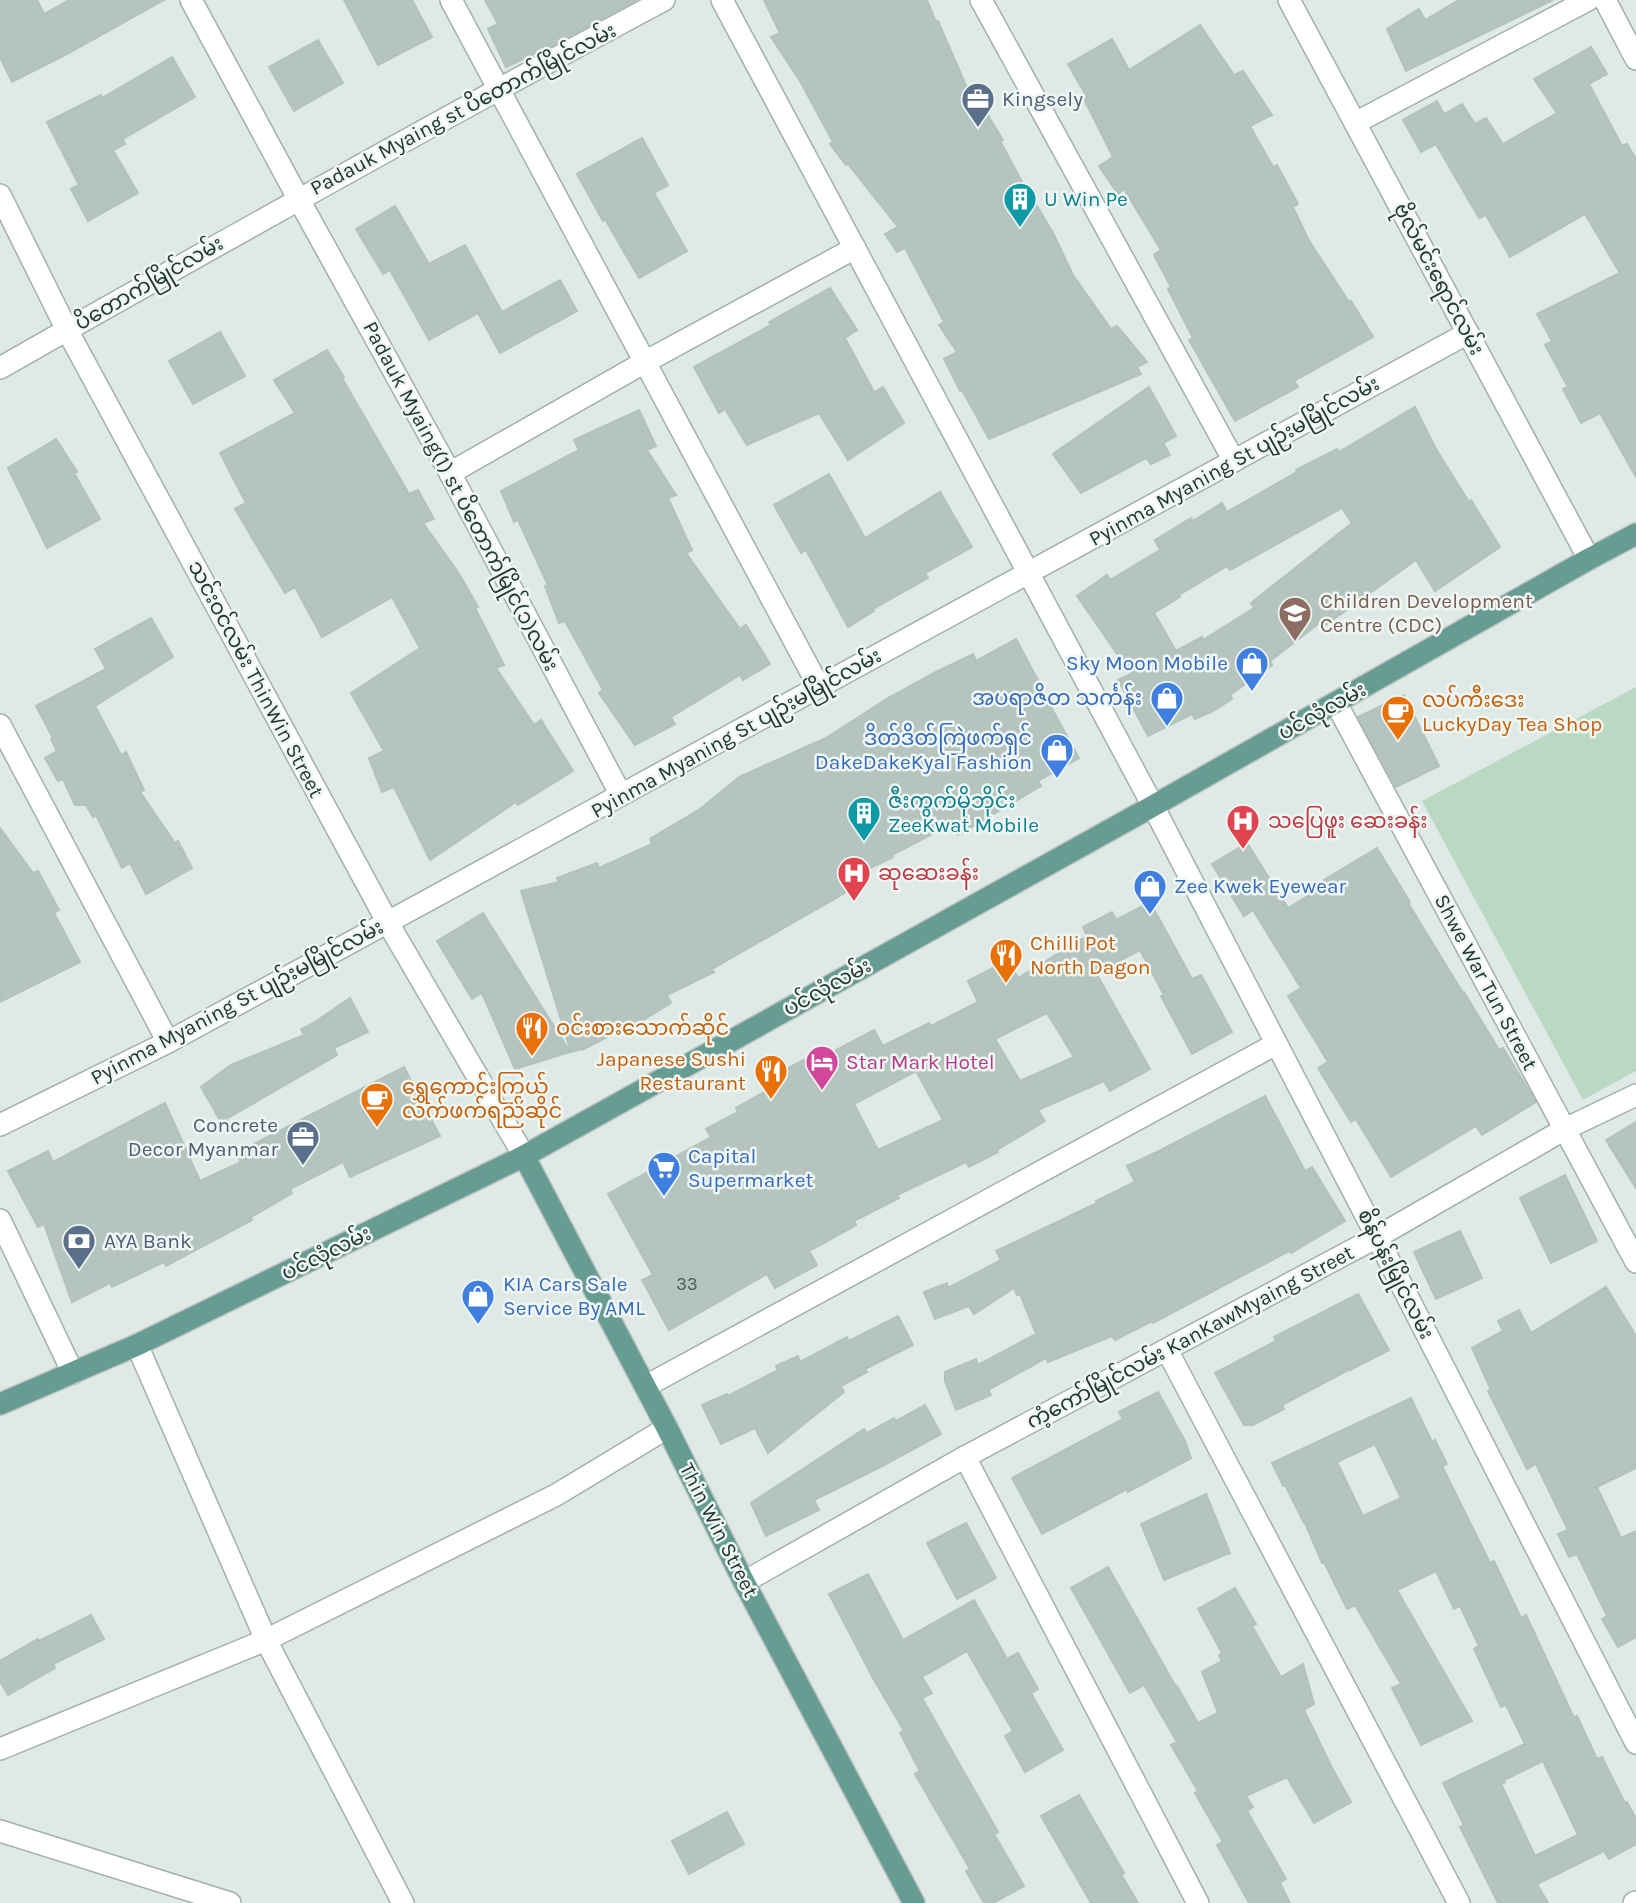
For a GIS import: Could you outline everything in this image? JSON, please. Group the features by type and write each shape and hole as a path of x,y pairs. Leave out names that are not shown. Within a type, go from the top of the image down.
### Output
{"main road":[{"name":"ပင်လုံလမ်း","path":"0,1404 137,1345 524,1156 1636,534"},
{"name":"Thin Win Street","path":"524,1156 646,1386 744,1582 914,1903"}],"street":[{"name":"Padauk Myaing(1) st ပိတောက်မြိုင်(၁)လမ်း","path":"191,0 450,473 621,795"},
{"path":"451,0 819,687"},
{"name":"Padauk Myaing st ပိတောက်မြိုင်လမ်း","path":"298,198 664,0"},
{"name":"စိန်ပန်းမြိုင်လမ်း","path":"722,0 1153,806 1636,1743"},
{"path":"981,0 1234,461"},
{"name":"ဗိုလ်မင်းရောင်လမ်း","path":"1289,0 1589,559"},
{"path":"1355,123 1588,0"},
{"path":"1605,0 1636,59"},
{"name":"သင်းဝင်လမ်း ThinWin Street","path":"0,195 67,330 388,923 524,1156"},
{"name":"ပိတောက်မြိုင်လမ်း","path":"0,368 298,198"},
{"path":"450,473 645,362 855,248"},
{"name":"Pyinma Myaning St ပျဉ်းမမြိုင်လမ်း","path":"0,1125 168,1042 1468,333"},
{"name":"Shwe War Tun Street","path":"1336,703 1636,1262"},
{"path":"0,725 168,1042"},
{"path":"646,1386 1276,1044"},
{"name":"ကံ့ကော်မြိုင်လမ်း KanKawMyaing Street","path":"744,1582 965,1457 1377,1237 1565,1129 1636,1095"},
{"path":"0,1220 73,1373"},
{"path":"137,1345 266,1640 404,1903"},
{"path":"1167,1350 1459,1903"},
{"path":"0,1749 266,1640 556,1495 667,1428"},
{"path":"965,1457 1198,1903"},
{"path":"0,1831 230,1903"}],"green space":[{"path":"1636,687 1636,1071 1583,1100 1422,801"}],"building":[{"path":"0,0 37,0 44,14 69,0 164,0 12,82 0,57"},
{"path":"344,0 412,0 432,37 378,65"},
{"path":"485,0 636,0 506,67 488,29 498,24"},
{"path":"764,0 927,0 974,104 979,101 1003,140 1000,141 1053,233 1073,275 1111,329 1117,326 1147,362 1137,367 1141,374 989,439 944,359 957,352 939,325 944,322 905,248 897,252 885,234 898,227 830,144 833,142 800,81 771,37 780,33"},
{"path":"1459,0 1553,0 1406,71 1387,29 1419,9 1425,20"},
{"path":"1200,25 1234,75 1243,71 1272,115 1250,126 1273,167 1277,165 1298,204 1293,207 1308,239 1373,337 1294,381 1298,387 1235,421 1189,340 1193,338 1154,255 1161,250 1124,189 1118,194 1099,166 1113,157 1084,99 1087,97 1068,64 1112,39 1129,70"},
{"path":"318,40 343,83 294,111 269,67"},
{"path":"1591,47 1607,74 1589,84 1622,146 1627,144 1636,159 1636,477 1600,413 1581,423 1563,389 1568,387 1545,345 1552,341 1537,314 1620,273 1585,214 1510,257 1486,215 1479,218 1436,144 1421,152 1403,120 1437,101 1444,114 1462,104 1475,124 1486,118 1503,144 1557,113 1534,79"},
{"path":"172,57 195,97 123,139 125,144 113,150 138,193 88,221 71,189 79,185 47,122 101,95 102,98"},
{"path":"642,138 668,185 654,193 687,251 639,278 577,174"},
{"path":"395,206 429,264 465,245 502,312 560,280 577,311 500,353 478,313 429,340 390,270 383,274 356,229"},
{"path":"830,288 857,330 845,338 874,392 883,387 904,423 848,460 819,413 747,445 725,409 719,413 694,367 771,325 769,322"},
{"path":"220,332 245,376 193,404 169,361"},
{"path":"327,350 409,494 418,490 434,519 423,523 458,572 478,607 475,608 504,665 496,668 534,725 541,720 573,771 518,805 516,802 430,860 394,787 382,792 369,758 384,751 351,693 420,648 392,597 322,637 295,587 285,593 235,509 246,503 220,453 295,413 274,380"},
{"path":"1149,387 1176,436 1163,443 1170,455 1151,464 1146,458 1081,493 1053,454"},
{"path":"1415,407 1436,449 1500,547 1435,591 1416,560 1324,626 1321,622 1270,661 1272,665 1230,695 1232,699 1195,719 1192,714 1148,736 1118,680 1131,674 1077,596 1107,575 1110,580 1160,550 1155,540 1191,518 1193,521 1222,503 1227,512 1297,472 1296,470 1337,449 1339,452","holes":["1342,508 1352,523 1251,603 1254,608 1203,640 1202,637 1176,651 1154,613 1227,566 1230,570"]},
{"path":"639,410 656,446 647,450 676,495 668,498 692,550 686,553 740,629 746,625 770,664 743,680 740,675 671,717 675,724 635,745 599,693 603,690 565,621 559,623 545,586 548,585 518,520 514,522 501,491 579,450 574,440"},
{"path":"56,439 77,472 74,473 100,519 47,548 8,468"},
{"path":"829,474 865,538 940,492 972,547 925,573 928,578 873,609 874,611 848,627 806,550 801,553 774,505"},
{"path":"151,618 173,657 95,706 121,755 126,752 144,790 140,792 175,843 178,841 192,868 146,894 130,863 122,868 96,815 93,817 86,805 75,805 63,779 58,781 45,758 57,751 36,706 106,669 95,649"},
{"path":"1016,639 1079,758 1038,781 1041,786 958,835 953,823 850,878 855,887 712,969 714,972 667,995 671,1003 635,1025 634,1023 582,1050 571,1052 521,891 559,882 557,878 597,863 599,868 652,844 650,839 700,809 739,777 826,738 888,698 936,672 973,654 976,661"},
{"name":"လပ်ကီးဒေး LuckyDay Tea Shop","path":"1404,695 1439,766 1396,787 1358,717"},
{"path":"0,828 33,873 38,871 59,910 54,913 80,962 0,1002"},
{"path":"1247,843 1288,908 1326,885 1324,880 1377,848 1463,993 1499,1050 1503,1048 1536,1102 1482,1135 1476,1126 1391,1177 1356,1119 1351,1122 1318,1068 1328,1062 1288,996 1301,988 1253,910 1244,916 1212,864"},
{"path":"1150,902 1192,979 1201,975 1232,1032 1192,1054 1140,950 1096,973 1150,1069 1110,1091 1104,1081 1038,1110 1045,1121 997,1150 998,1152 969,1167 966,1162 897,1195 899,1198 854,1221 856,1225 809,1251 817,1265 775,1288 767,1274 669,1330 642,1280 653,1275 608,1194 711,1137 706,1129 738,1112 736,1108 789,1078 784,1070 826,1049 829,1054 874,1030 883,1046 929,1023 931,1026 978,1002 968,981 1008,960 1018,978 1087,936 1083,927 1112,912 1116,920","holes":["1047,1013 1074,1057 1020,1081 995,1039","916,1071 943,1120 878,1150 854,1104"]},
{"path":"483,913 570,1052 515,1069 482,993 472,999 437,941"},
{"path":"350,998 368,1032 334,1048 337,1055 221,1122 201,1087 231,1065 304,1035 301,1029"},
{"path":"404,1067 440,1136 350,1177 343,1162 290,1189 292,1193 251,1217 252,1220 166,1266 164,1262 112,1287 110,1283 72,1302 44,1224 38,1227 8,1171 48,1151 53,1162 165,1103 200,1181 241,1162 236,1153"},
{"path":"1265,1096 1305,1171 1312,1167 1345,1221 1291,1253 1289,1251 1153,1323 1152,1321 1115,1340 1112,1336 1048,1362 1046,1358 988,1390 991,1395 956,1410 945,1381 945,1372 976,1359 978,1365 1036,1334 1020,1294 1017,1295 1014,1288 974,1314 969,1306 935,1319 924,1292 947,1283 948,1288 1001,1260 996,1251 1135,1182 1127,1166"},
{"path":"1636,1122 1636,1188 1606,1140"},
{"path":"1565,1175 1597,1241 1551,1263 1520,1198"},
{"path":"1460,1231 1482,1278 1436,1299 1414,1252"},
{"path":"1606,1287 1636,1336 1636,1468 1597,1487 1621,1538 1636,1531 1636,1637 1618,1647 1602,1619 1607,1616 1577,1554 1569,1557 1558,1534 1568,1530 1536,1464 1527,1469 1488,1391 1491,1390 1472,1348 1503,1331 1498,1321 1519,1310 1531,1333"},
{"path":"1358,1294 1389,1350 1282,1405 1284,1409 1253,1425 1244,1425 1215,1373 1276,1341 1274,1337"},
{"path":"898,1316 913,1345 865,1369 867,1372 841,1386 844,1392 768,1453 755,1428 721,1444 702,1405 727,1394 728,1396 778,1370 776,1366 798,1356 800,1362 847,1337 849,1341"},
{"path":"1158,1392 1185,1441 1191,1458 1042,1534 1012,1478 1123,1419 1119,1412"},
{"path":"1411,1398 1432,1442 1435,1440 1447,1464 1442,1466 1490,1563 1494,1561 1521,1618 1526,1615 1574,1718 1577,1716 1597,1759 1602,1757 1636,1819 1636,1844 1609,1859 1604,1851 1537,1884 1548,1903 1498,1903 1460,1827 1464,1825 1443,1783 1525,1744 1506,1705 1501,1707 1474,1649 1479,1646 1460,1606 1454,1609 1436,1571 1397,1590 1472,1721 1421,1745 1392,1688 1401,1684 1355,1605 1347,1609 1272,1463","holes":["1375,1444 1401,1498 1363,1516 1337,1462","1543,1761 1578,1835 1535,1856 1501,1784"]},
{"path":"925,1405 941,1434 814,1500 819,1510 766,1536 751,1503 864,1429 867,1433"},
{"path":"1206,1494 1230,1553 1164,1580 1141,1524"},
{"path":"966,1523 996,1578 957,1599 927,1543"},
{"path":"1108,1567 1198,1723 1218,1713 1202,1672 1222,1661 1219,1655 1222,1653 1198,1609 1235,1588 1256,1624 1252,1626 1281,1677 1303,1664 1314,1704 1304,1710 1351,1802 1314,1823 1287,1777 1246,1796 1253,1807 1247,1811 1286,1879 1280,1883 1290,1903 1249,1903 1217,1845 1223,1842 1195,1793 1198,1791 1171,1745 1177,1742 1144,1685 1130,1693 1071,1588"},
{"path":"868,1574 903,1640 974,1600 1007,1659 1018,1653 1038,1689 1031,1693 1063,1750 1025,1772 1005,1736 1013,1731 967,1651 922,1677 932,1693 922,1698 998,1832 994,1834 1024,1886 993,1903 984,1903 966,1871 970,1869 915,1774 920,1771 900,1733 904,1731 829,1594"},
{"path":"91,1615 104,1639 53,1664 55,1668 8,1695 0,1681 0,1661 38,1639 39,1641"},
{"path":"1079,1795 1138,1903 1091,1903 1041,1816"},
{"path":"727,1812 744,1844 689,1874 672,1841"}],"place":[{"name":"Kingsely","path":"978,129"},
{"name":"U Win Pe","path":"1020,229"},
{"name":"Children Development Centre (CDC)","path":"1295,643"},
{"name":"Sky Moon Mobile","path":"1252,693"},
{"name":"အပရာဇိတ သင်္ကန်း","path":"1167,728"},
{"name":"လပ်ကီးဒေး LuckyDay Tea Shop","path":"1398,742"},
{"name":"ဒိတ်ဒိတ်ကြဲဖက်ရှင် DakeDakeKyal Fashion","path":"1057,780"},
{"name":"ဇီးကွက်မိုဘိုင်း ZeeKwat Mobile","path":"864,843"},
{"name":"သပြေဖူး ဆေးခန်း","path":"1243,851"},
{"name":"ဆုဆေးခန်း","path":"854,903"},
{"name":"Zee Kwek Eyewear","path":"1150,916"},
{"name":"Chilli Pot North Dagon","path":"1006,985"},
{"name":"ဝင်းစားသောက်ဆိုင်","path":"532,1058"},
{"name":"Star Mark Hotel","path":"822,1092"},
{"name":"Japanese Sushi Restaurant","path":"771,1101"},
{"name":"ရွှေကောင်းကြွယ် လက်ဖက်ရည်ဆိုင်","path":"377,1129"},
{"name":"Concrete Decor Myanmar","path":"303,1167"},
{"name":"Capital Supermarket","path":"664,1198"},
{"name":"AYA Bank","path":"79,1271"},
{"name":"KIA Cars Sale Service By AML","path":"478,1326"}]}
